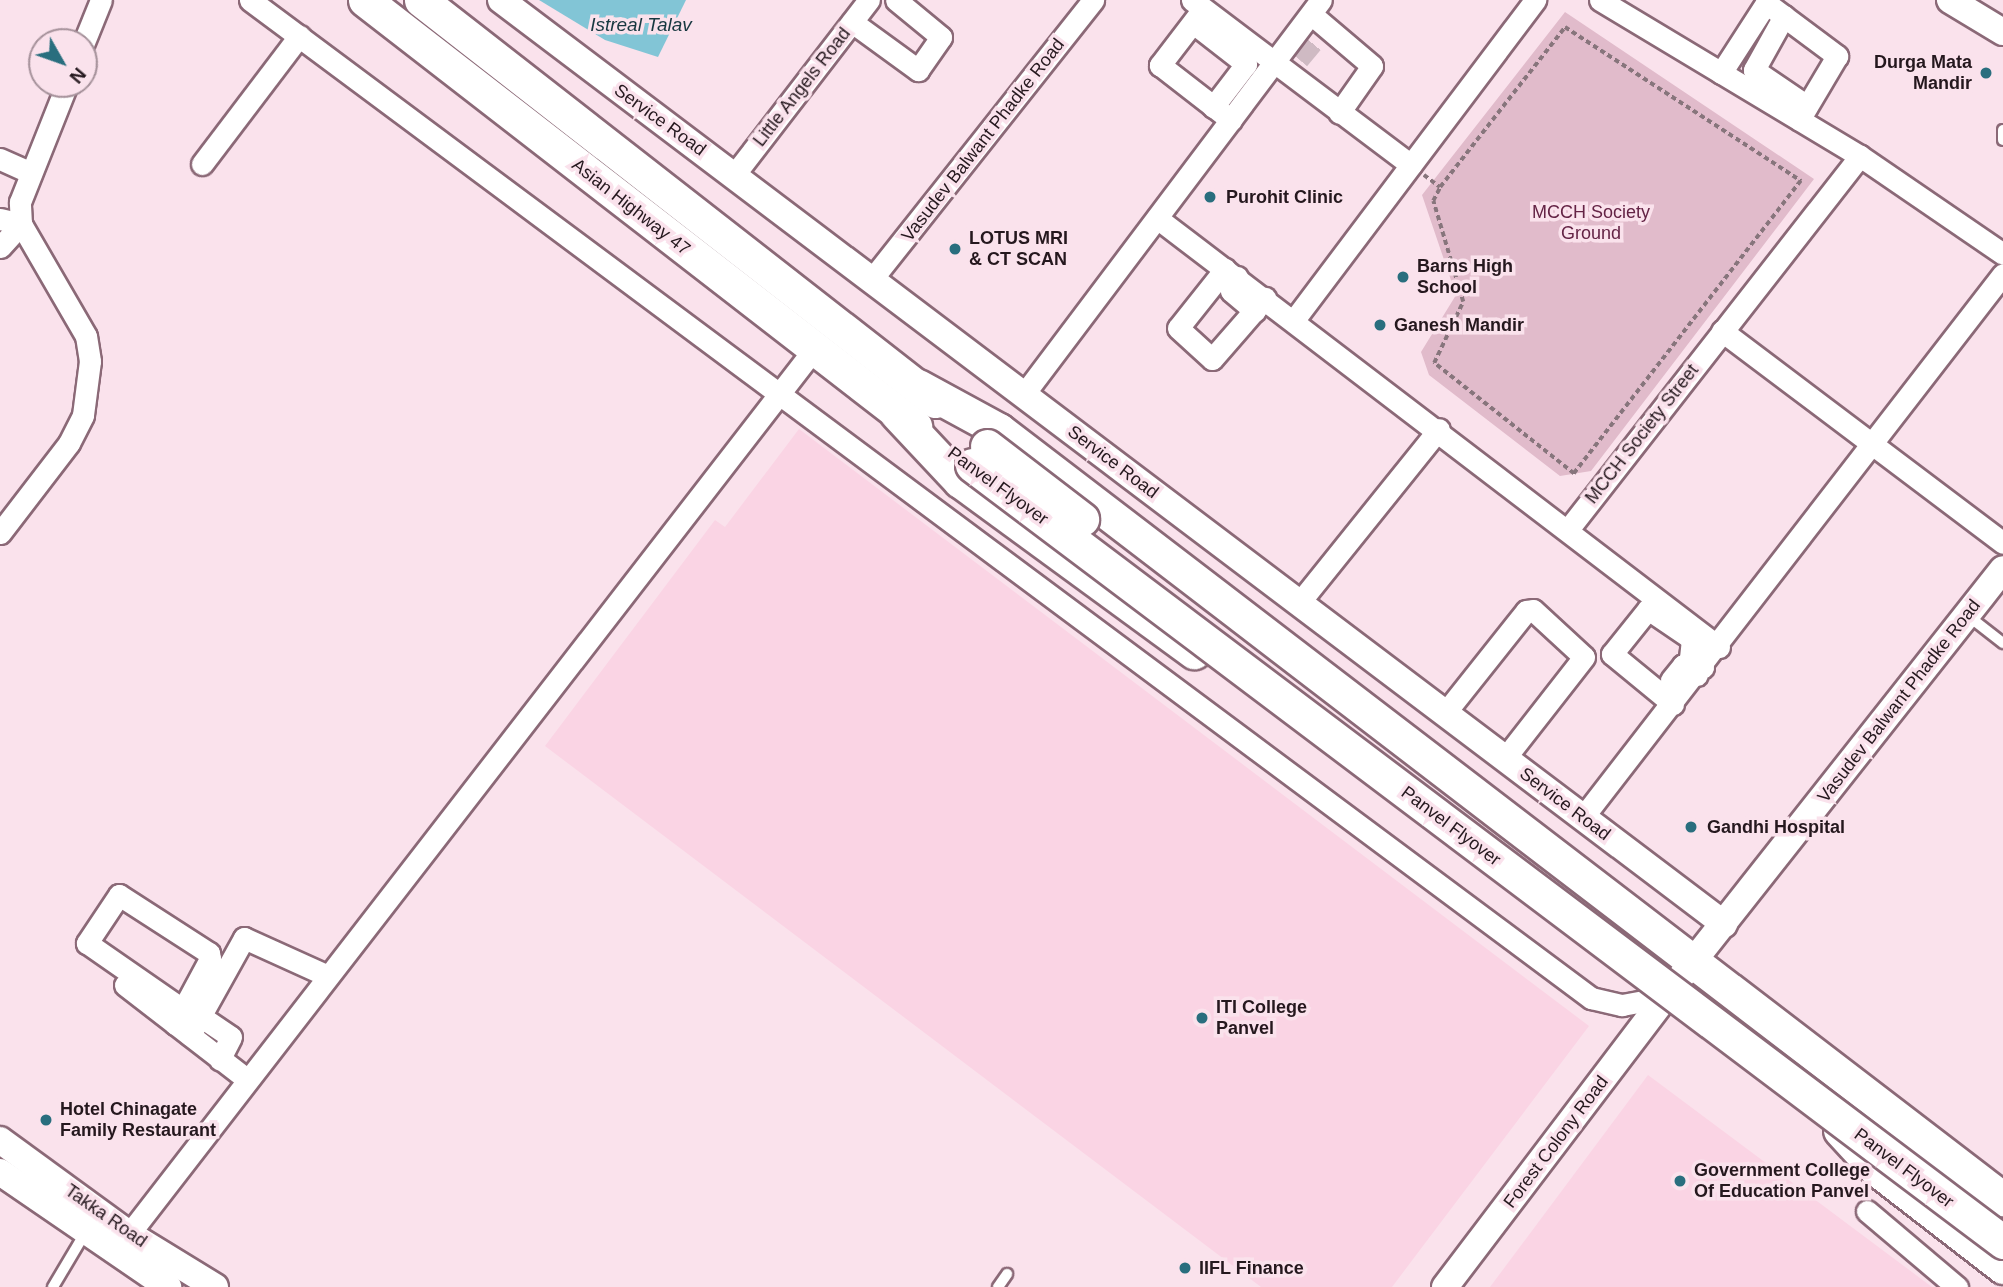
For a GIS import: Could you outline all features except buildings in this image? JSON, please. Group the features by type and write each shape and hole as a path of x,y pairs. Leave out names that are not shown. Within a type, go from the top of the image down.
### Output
{"highway":[{"name":"Asian Highway 47","path":"365,0 897,414"},
{"name":"Asian Highway 47","path":"429,6 918,386"},
{"name":"Panvel Flyover","path":"918,386 980,456 2003,1242"},
{"path":"918,386 999,430 2003,1199"},
{"name":"Panvel Flyover","path":"897,414 980,456 1844,1108 2003,1221"},
{"path":"897,414 960,481 1665,997 1854,1141 1874,1168 2003,1267"}],"street":[{"path":"90,28 101,0"},
{"path":"250,0 1591,998 1622,1005 1665,997"},
{"name":"Service Road","path":"501,0 1724,924"},
{"name":"Little Angels Road","path":"734,175 869,0"},
{"path":"852,22 918,70 941,37 895,0"},
{"name":"Vasudev Balwant Phadke Road","path":"872,279 1093,0"},
{"path":"1294,320 1535,0"},
{"path":"1600,0 1721,73 1771,93 1803,113 1860,156 2003,254"},
{"path":"1771,93 1753,65 1767,2 1837,56 1803,113"},
{"path":"1959,3 2002,30"},
{"path":"1231,120 1160,65 1199,13 1279,67 1411,165"},
{"path":"1721,73 1759,34 1784,16"},
{"path":"1024,394 1231,120 1318,21 1373,70 1339,113"},
{"path":"202,164 299,36"},
{"path":"1213,107 1279,67"},
{"path":"0,247 61,98"},
{"name":"MCCH Society Street","path":"1570,527 1860,156"},
{"path":"0,159 31,173"},
{"path":"1157,218 1231,273 1260,304 1294,320 1570,527 1660,606 1692,639 1690,658 1700,671"},
{"path":"0,533 69,443 83,415 90,361 76,313 10,221"},
{"path":"1231,273 1179,333 1218,359 1260,304"},
{"path":"1583,817 1719,647 2003,274"},
{"path":"1722,331 1872,449 2003,543"},
{"path":"121,1244 814,349"},
{"path":"1299,603 1439,429"},
{"name":"Vasudev Balwant Phadke Road","path":"1665,997 1967,615 2000,581"},
{"path":"1673,704 1612,654 1648,609 1660,606 1719,647"},
{"path":"1445,713 1526,611 1533,610 1584,657 1504,758"},
{"path":"1671,680 1683,665 1700,671"},
{"path":"187,1021 209,953 125,894 80,946 187,1021 220,1059 248,1080"},
{"path":"187,1021 244,938 328,976"},
{"name":"Forest Colony Road","path":"1445,1287 1665,997"},
{"name":"Takka Road","path":"0,1140 168,1287"},
{"name":"Takka Road","path":"0,1172 85,1233 121,1244 215,1287"},
{"path":"1867,1211 1957,1287"}],"lane":[{"path":"2003,130 2003,140"},
{"path":"1967,615 2003,643"},
{"path":"53,1287 85,1233"},
{"path":"998,1287 1007,1274"}],"path":[{"path":"1564,27 1801,181 1574,474 1434,363 1463,302 1433,201 1440,187 1564,27"},
{"path":"1411,165 1440,187"}],"shaded area":[{"path":"799,429 1589,1026 1392,1287 1261,1287 545,746 715,520 725,527"},
{"name":"Government College Of Education Panvel","path":"1648,1075 1932,1287 1490,1287"}],"green space":[{"name":"MCCH Society Ground","path":"1565,12 1814,179 1591,471 1560,476 1429,375 1421,352 1456,295 1422,195"}],"water":[{"name":"Istreal Talav","path":"539,0 686,0 658,57 605,40"}],"tunnel":[{"path":"1299,59 1324,29"}],"place":[{"name":"Durga Mata Mandir","path":"1986,73"},
{"name":"Purohit Clinic","path":"1210,197"},
{"name":"LOTUS MRI & CT SCAN","path":"955,249"},
{"name":"Barns High School","path":"1403,277"},
{"name":"Ganesh Mandir","path":"1380,325"},
{"name":"Gandhi Hospital","path":"1691,827"},
{"name":"ITI College Panvel","path":"1202,1018"},
{"name":"Hotel Chinagate Family Restaurant","path":"46,1120"},
{"name":"Government College Of Education Panvel","path":"1680,1181"},
{"name":"IIFL Finance","path":"1185,1268"}]}
